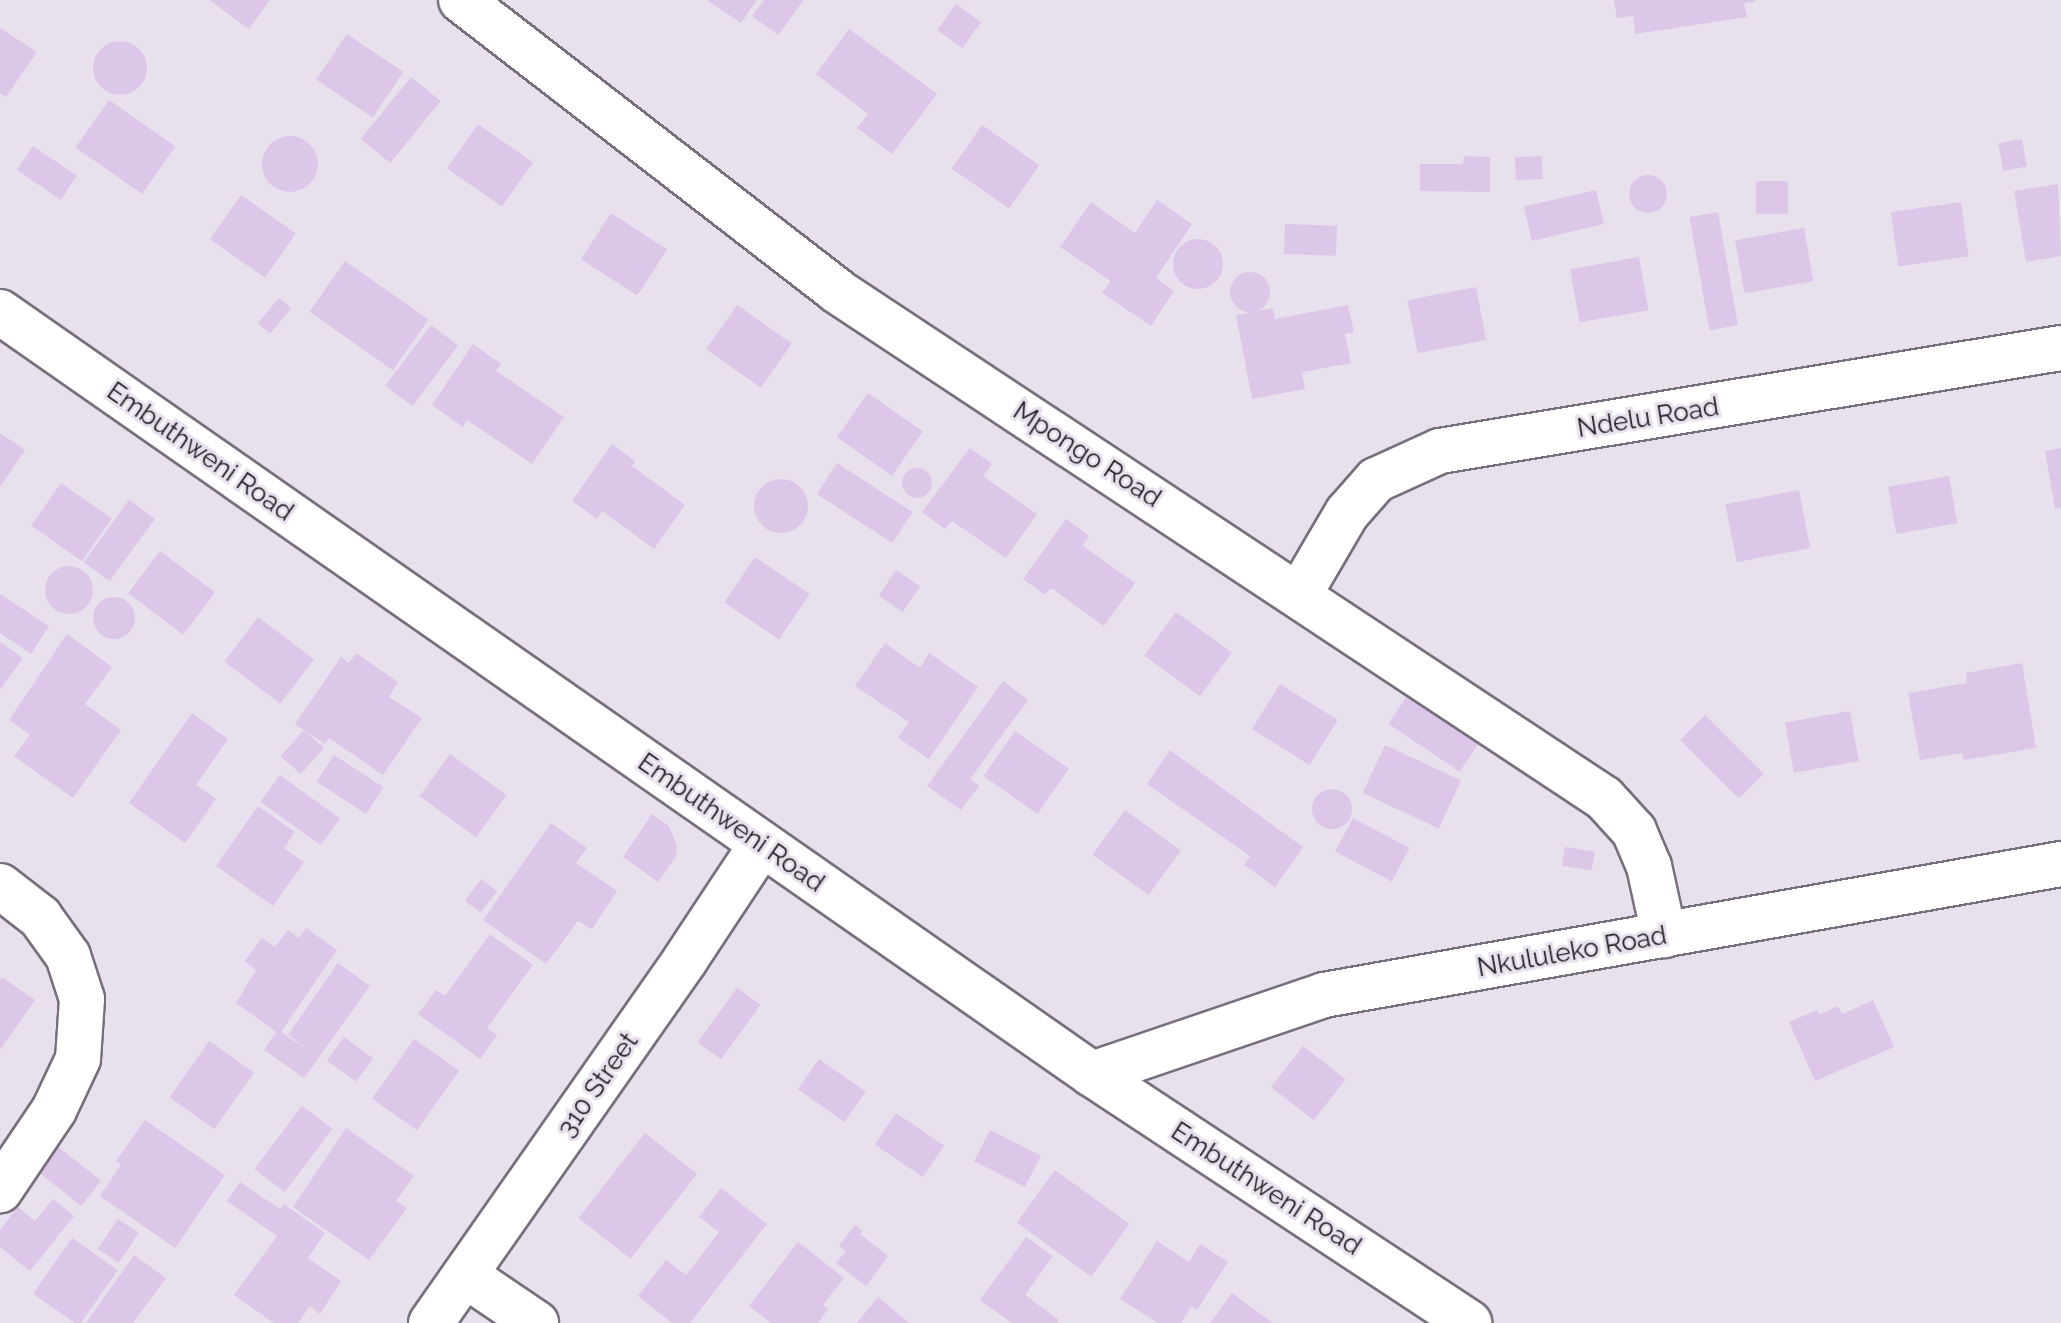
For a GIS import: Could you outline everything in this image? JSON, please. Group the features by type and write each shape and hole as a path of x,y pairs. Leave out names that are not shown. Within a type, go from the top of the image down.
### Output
{"street":[{"name":"Mpongo Road","path":"461,0 837,291 1604,798 1634,831 1649,866 1664,935"},
{"name":"Embuthweni Road","path":"0,312 1092,1074 1469,1323"},
{"name":"Ndelu Road","path":"1299,595 1347,513 1376,480 1440,451 2061,348"},
{"name":"310 Street","path":"431,1323 685,960 761,845"},
{"name":"Nkululeko Road","path":"1092,1074 1324,995 2061,864"},
{"path":"0,886 40,917 68,956 82,999 78,1059 54,1110 0,1190"},
{"path":"465,1275 536,1323"}],"building":[{"path":"209,0 270,0 249,29"},
{"path":"707,0 757,0 741,23"},
{"path":"764,0 804,0 778,35 752,16"},
{"path":"1614,0 1755,2 1744,3 1747,17 1635,34 1633,16 1617,18"},
{"path":"956,4 981,22 962,48 937,30"},
{"path":"0,28 37,52 6,97 0,93"},
{"path":"849,29 937,94 892,154 857,128 868,114 816,74"},
{"path":"347,34 403,72 373,118 316,80"},
{"path":"120,41 139,49 147,68 139,87 120,95 101,87 93,68 101,49"},
{"path":"411,77 441,101 390,163 361,139"},
{"path":"109,100 175,146 142,194 76,148"},
{"path":"478,124 533,162 502,207 447,168"},
{"path":"982,125 1039,165 1009,209 952,168"},
{"path":"290,136 310,144 318,164 310,184 290,192 270,184 262,164 270,144"},
{"path":"2022,139 2027,167 2003,171 1998,143"},
{"path":"33,146 77,176 61,200 17,170"},
{"path":"1464,156 1490,157 1490,192 1420,191 1420,164 1463,164"},
{"path":"1542,156 1543,179 1516,180 1515,157"},
{"path":"1648,175 1661,181 1667,194 1661,207 1648,213 1635,207 1629,194 1635,181"},
{"path":"1756,181 1788,181 1788,214 1756,214"},
{"path":"2058,184 2061,256 2026,262 2014,191"},
{"path":"1596,190 1604,224 1532,241 1524,207"},
{"path":"241,195 296,233 265,278 210,239"},
{"path":"1157,200 1192,224 1156,278 1174,291 1151,326 1102,293 1111,281 1060,247 1091,202 1135,233"},
{"path":"1961,202 1969,256 1898,266 1891,212"},
{"path":"1718,212 1738,325 1709,330 1689,217"},
{"path":"611,213 667,249 637,296 581,259"},
{"path":"1285,224 1337,226 1336,256 1284,254"},
{"path":"1804,228 1813,281 1744,293 1735,240"},
{"path":"1198,239 1216,246 1223,264 1216,282 1198,289 1180,282 1173,264 1180,246"},
{"path":"1639,257 1648,310 1579,322 1570,269"},
{"path":"345,261 429,320 393,370 309,312"},
{"path":"1250,272 1264,278 1270,292 1264,306 1250,312 1236,306 1230,292 1236,278"},
{"path":"1476,287 1486,340 1418,353 1407,300"},
{"path":"279,298 291,308 270,334 258,323"},
{"path":"737,305 792,343 761,388 706,349"},
{"path":"1348,305 1354,332 1345,334 1351,363 1302,372 1305,389 1252,399 1236,315 1273,308 1275,319"},
{"path":"431,325 458,345 412,406 385,386"},
{"path":"473,344 501,364 496,371 564,417 532,464 467,420 463,427 432,405"},
{"path":"868,393 923,431 892,476 837,437"},
{"path":"0,433 25,450 0,487"},
{"path":"612,444 635,461 632,466 685,505 654,549 602,511 597,519 572,501"},
{"path":"970,448 992,464 983,476 1037,514 1006,558 952,521 945,529 922,512"},
{"path":"2061,448 2061,508 2055,509 2045,451"},
{"path":"837,463 912,512 892,543 817,494"},
{"path":"917,468 928,472 932,483 928,494 917,498 906,494 902,483 906,472"},
{"path":"1949,476 1957,523 1896,534 1888,487"},
{"path":"781,479 800,487 808,506 800,525 781,533 762,525 754,506 762,487"},
{"path":"61,483 112,519 82,561 31,526"},
{"path":"1799,490 1810,548 1737,562 1725,504"},
{"path":"129,500 155,519 110,581 84,562"},
{"path":"1066,519 1089,536 1083,546 1135,583 1104,626 1051,588 1045,595 1023,579"},
{"path":"160,551 215,593 183,635 128,593"},
{"path":"755,557 810,594 779,640 724,603"},
{"path":"69,566 86,573 93,590 86,607 69,614 52,607 45,590 52,573"},
{"path":"896,570 920,586 903,612 879,596"},
{"path":"0,594 49,626 31,654 0,633"},
{"path":"114,597 129,603 135,618 129,633 114,639 99,633 93,618 99,603"},
{"path":"1176,612 1232,653 1200,696 1144,656"},
{"path":"258,617 314,659 280,704 224,662"},
{"path":"67,634 112,667 85,704 121,730 73,798 14,756 30,735 9,720"},
{"path":"0,642 23,658 0,690"},
{"path":"885,643 920,668 929,653 978,687 929,759 898,738 909,722 855,686"},
{"path":"356,653 398,682 389,697 422,718 383,775 329,738 325,744 295,724 341,657 349,663"},
{"path":"2022,663 2036,748 1964,760 1962,753 1920,760 1908,693 1967,683 1966,673"},
{"path":"1003,681 1028,700 970,779 979,786 961,810 927,786"},
{"path":"1280,684 1338,720 1310,765 1252,729"},
{"path":"1409,693 1480,741 1460,772 1388,724"},
{"path":"1850,711 1859,761 1794,773 1785,722"},
{"path":"192,713 228,739 196,785 216,799 185,843 129,803"},
{"path":"1705,715 1764,774 1739,798 1680,740"},
{"path":"304,730 324,748 301,774 281,756"},
{"path":"1015,731 1069,769 1038,814 983,776"},
{"path":"1385,745 1461,780 1439,829 1363,793"},
{"path":"1170,750 1303,847 1275,887 1244,865 1250,856 1147,784"},
{"path":"450,754 507,795 476,837 419,796"},
{"path":"334,755 383,787 366,814 317,782"},
{"path":"280,775 340,818 320,845 261,802"},
{"path":"1332,789 1346,795 1352,809 1346,823 1332,829 1318,823 1312,809 1318,795"},
{"path":"258,806 295,832 284,848 304,862 273,906 216,866"},
{"path":"1125,810 1181,851 1148,895 1093,854"},
{"path":"652,814 669,826 677,846 676,856 658,882 623,857"},
{"path":"1353,818 1410,848 1392,882 1335,852"},
{"path":"551,823 587,848 576,863 617,891 592,929 578,921 546,964 483,920"},
{"path":"1565,847 1595,852 1592,870 1562,866"},
{"path":"481,879 497,891 481,913 465,901"},
{"path":"306,928 337,950 281,1032 312,1053 288,1035 338,963 370,986 304,1078 264,1050 276,1032 236,1003 256,970 245,961 262,938 275,947 288,930 299,938"},
{"path":"490,934 533,965 487,1028 497,1035 480,1059 418,1014 436,990 445,996"},
{"path":"2,977 35,1000 0,1050 0,980"},
{"path":"737,988 760,1005 721,1059 698,1042"},
{"path":"1873,1000 1894,1047 1815,1081 1789,1022 1817,1010 1819,1015 1838,1006 1842,1014"},
{"path":"344,1037 373,1058 356,1082 327,1060"},
{"path":"414,1039 459,1071 417,1130 372,1099"},
{"path":"209,1041 254,1073 214,1129 169,1098"},
{"path":"1303,1046 1346,1079 1314,1120 1271,1087"},
{"path":"819,1059 866,1092 844,1122 798,1089"},
{"path":"302,1106 332,1129 285,1192 254,1169"},
{"path":"896,1113 944,1145 923,1177 875,1145"},
{"path":"145,1120 225,1175 175,1248 100,1196 121,1165 116,1161"},
{"path":"346,1128 414,1176 396,1201 407,1208 369,1260 293,1207"},
{"path":"990,1130 1041,1156 1025,1187 974,1161"},
{"path":"645,1133 697,1174 631,1259 579,1218"},
{"path":"53,1143 101,1181 81,1206 33,1168"},
{"path":"1055,1170 1129,1224 1091,1277 1017,1223"},
{"path":"240,1182 280,1209 284,1204 325,1233 308,1258 341,1281 320,1314 310,1306 298,1323 274,1323 234,1295 277,1236 227,1201"},
{"path":"721,1188 767,1224 690,1323 672,1323 638,1296 666,1260 686,1275 719,1232 699,1217"},
{"path":"53,1199 74,1216 30,1271 0,1247 0,1230 18,1207 35,1221"},
{"path":"118,1219 139,1233 119,1263 98,1249"},
{"path":"855,1225 863,1231 860,1234 888,1256 866,1286 836,1263 846,1251 839,1246"},
{"path":"1026,1237 1053,1256 1025,1295 1059,1320 1057,1323 1012,1323 980,1300"},
{"path":"72,1238 118,1270 81,1323 75,1323 33,1294"},
{"path":"1157,1241 1189,1262 1200,1244 1228,1262 1197,1310 1191,1307 1181,1323 1158,1323 1120,1299"},
{"path":"798,1242 844,1278 823,1305 828,1309 818,1323 771,1323 749,1306"},
{"path":"134,1255 166,1278 133,1323 86,1323"},
{"path":"1232,1293 1273,1323 1210,1323"},
{"path":"878,1297 909,1323 857,1323"}]}
